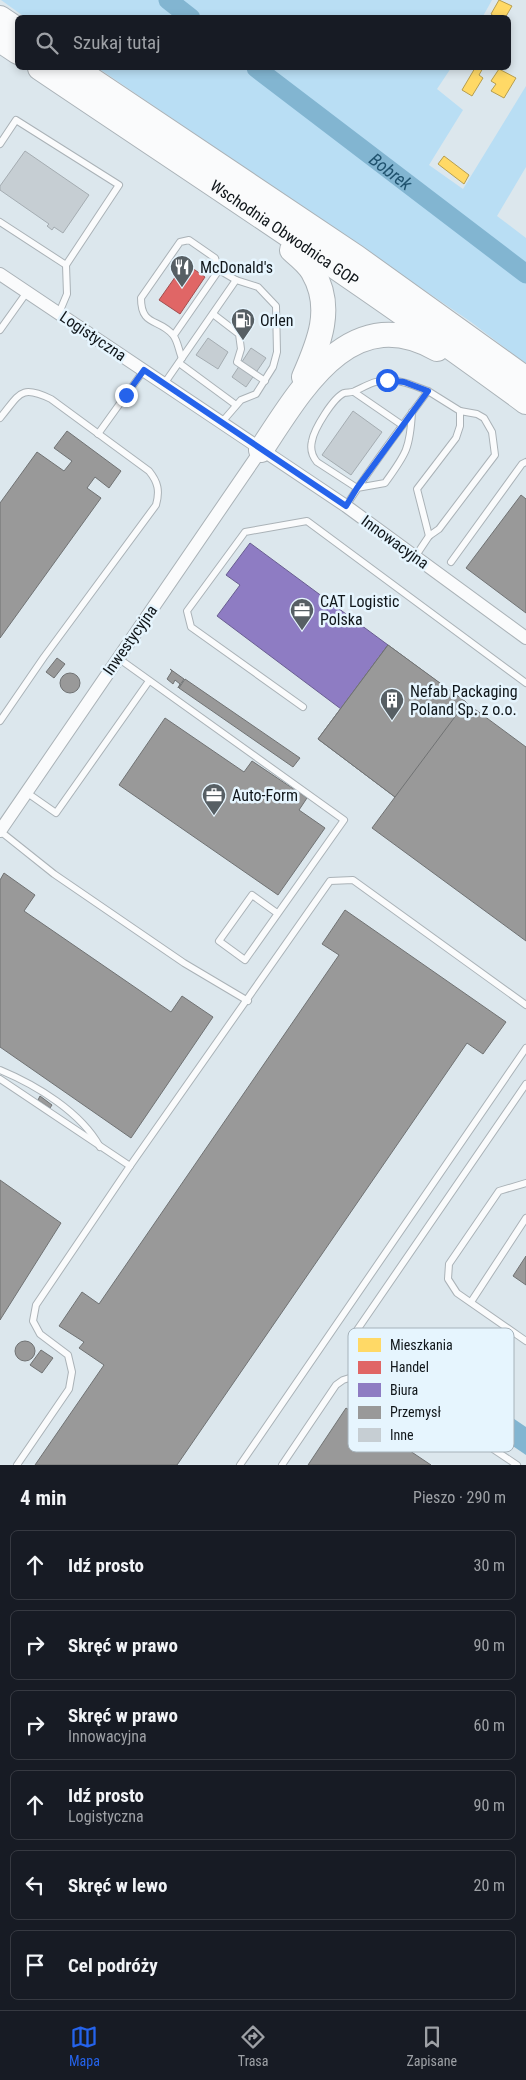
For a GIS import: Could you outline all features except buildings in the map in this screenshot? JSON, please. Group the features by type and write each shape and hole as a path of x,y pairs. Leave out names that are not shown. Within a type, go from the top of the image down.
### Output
{"highway":[{"path":"0,18 15,28"},
{"path":"0,40 15,50"},
{"name":"Wschodnia Obwodnica GOP","path":"43,70 241,201 417,323 520,390"},
{"name":"Wschodnia Obwodnica GOP","path":"77,70 356,257 520,390"},
{"path":"241,201 313,271 323,298 325,316 318,346 293,401"},
{"path":"261,450 293,401 328,360 355,341 388,334 422,340 520,390"}],"street":[{"name":"Logistyczna","path":"0,274 261,450"},
{"name":"Innowacyjna","path":"261,450 346,506 526,638"},
{"name":"Inwestycyjna","path":"0,831 261,450"}],"lane":[{"path":"0,144 16,120 118,186 66,265 67,294 59,313"},
{"path":"0,222 66,265"},
{"path":"222,422 236,404 256,394 266,381 273,367 277,352 276,306 258,286 236,280 219,270 215,258 188,240 180,242 142,298 141,309 144,316 174,335 180,361 236,404"},
{"path":"174,335 219,270"},
{"path":"164,384 236,280"},
{"path":"0,330 2,322 27,292"},
{"path":"213,314 239,334 241,348 237,362 266,381"},
{"path":"98,434 144,370"},
{"path":"412,412 411,436 406,453 386,483 357,488 317,462 312,457 311,442 332,405 344,393 354,392 370,382 387,380 404,382 428,391 460,411 477,414 484,418 492,432 495,455 439,529 429,536 415,557"},
{"path":"346,506 428,391"},
{"path":"0,418 17,397 24,392 35,392 51,400 149,471 156,480 159,495 156,505 50,649 0,721"},
{"path":"354,392 402,425"},
{"path":"429,536 417,489 456,438 460,426 460,411"},
{"path":"451,562 522,464 526,462"},
{"path":"303,706 192,627 187,611 245,532 307,521 526,683"},
{"path":"118,658 344,820 278,914 245,960 219,942 252,895 278,914"},
{"path":"26,792 56,813 149,681"},
{"path":"0,831 54,874 184,963 248,1001"},
{"path":"17,1465 69,1389 72,1372 68,1355 40,1334 33,1321 36,1305 130,1166 248,1001 330,881 353,880 526,1005"},
{"path":"240,1465 526,1048"},
{"path":"0,1070 23,1080 78,1117 93,1134 102,1149"},
{"path":"0,1080 130,1166"},
{"path":"359,1328 526,1084"},
{"path":"508,1328 457,1293 448,1279 449,1264 499,1191 526,1183"},
{"path":"471,1302 526,1218"},
{"path":"514,1332 526,1341"},
{"path":"282,1465 336,1385 348,1378"},
{"path":"498,1452 517,1465"}],"shaded area":[{"path":"1,0 492,0 484,15 22,15"},
{"path":"101,70 450,70 437,89 463,110 429,165 463,189 526,86 526,167 497,216 526,238 526,364 471,322"},
{"path":"514,1419 526,1427 526,1455 514,1447"}],"waterway":[{"name":"Bobrek","path":"168,0 187,15"},
{"name":"Bobrek","path":"259,70 526,274"}],"place":[{"name":"McDonald's","path":"182,288"},
{"name":"Orlen","path":"243,341"},
{"name":"CAT Logistic Polska","path":"302,631"},
{"name":"Nefab Packaging Poland Sp. z o.o.","path":"392,721"},
{"name":"Auto-Form","path":"214,816"}],"route":[{"path":"126,395 144,370 346,506 428,391 404,382 387,380"}]}
